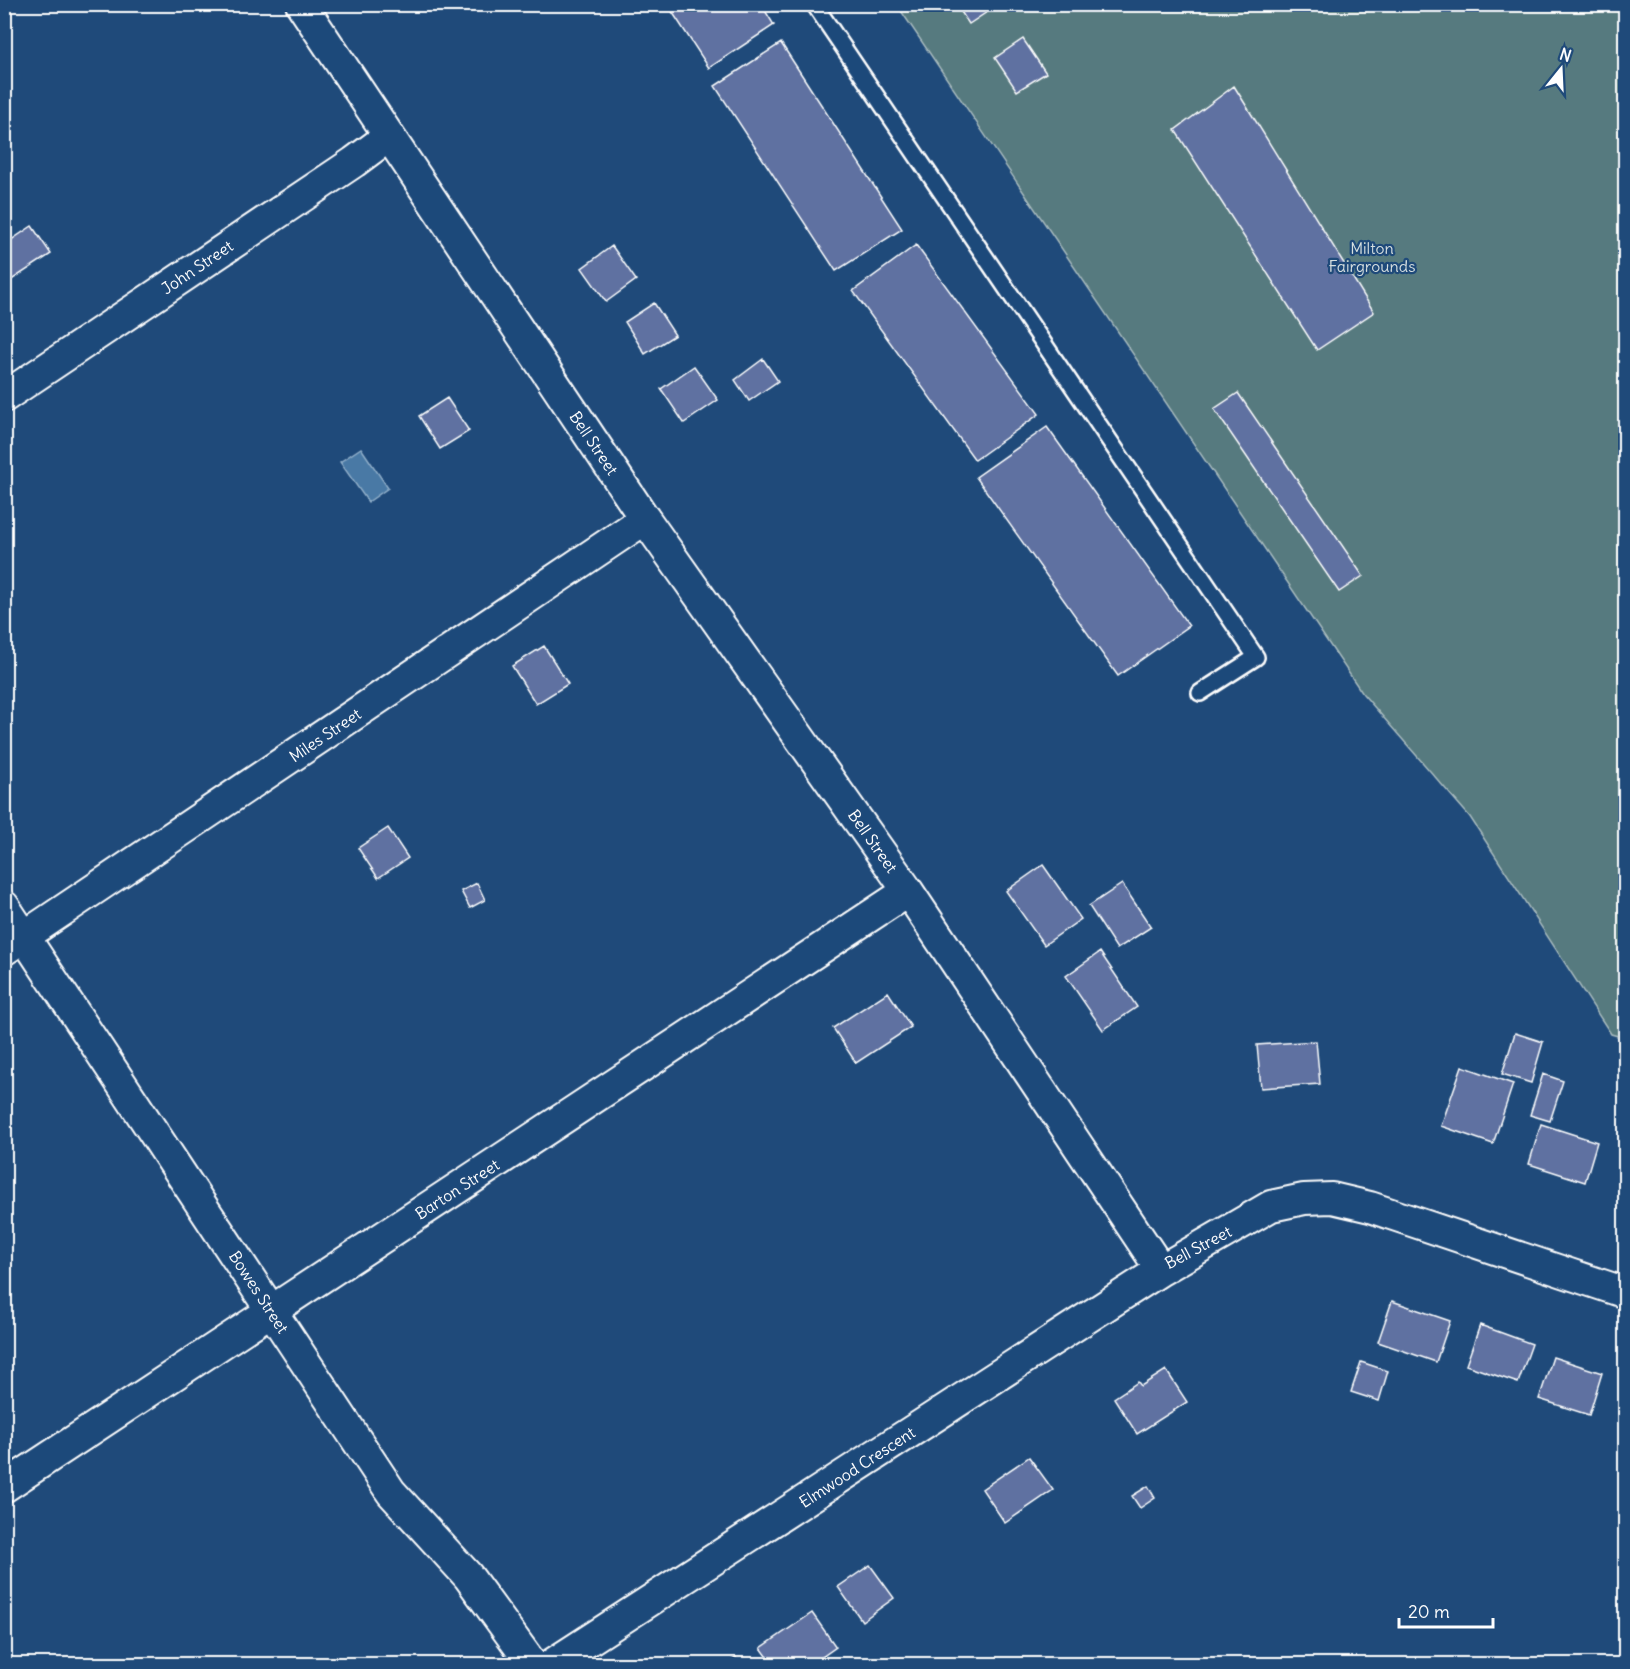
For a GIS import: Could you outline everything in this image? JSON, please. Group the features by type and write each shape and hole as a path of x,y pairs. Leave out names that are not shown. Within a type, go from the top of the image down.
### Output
{"street":[{"name":"Bell Street","path":"301,4 645,519 908,891 1161,1270 1271,1206 1304,1199 1332,1198 1370,1207 1626,1293"},
{"name":"John Street","path":"4,397 389,136"},
{"name":"Miles Street","path":"15,943 645,519"},
{"name":"Barton Street","path":"4,1487 908,891"},
{"name":"Bowes Street","path":"4,906 15,943 272,1312 391,1492 468,1576 532,1665"},
{"name":"Elmwood Crescent","path":"552,1665 1161,1270"}],"lane":[{"path":"814,4 1256,657 1200,693"}],"green space":[{"name":"Milton Fairgrounds","path":"897,5 1625,5 1625,1038 1611,1034 1470,817 1363,694"}],"water":[{"path":"361,448 388,488 368,502 340,462"}],"building":[{"path":"667,4 761,4 774,25 709,68"},
{"path":"956,4 999,4 969,24"},
{"path":"1023,39 1046,73 1017,91 995,58"},
{"path":"781,43 902,229 836,271 715,86"},
{"path":"1234,86 1374,312 1317,350 1175,130"},
{"path":"32,226 51,254 7,283 4,278 4,245"},
{"path":"916,245 1039,414 975,460 853,291"},
{"path":"612,246 636,280 606,302 582,268"},
{"path":"654,303 675,335 645,354 625,322"},
{"path":"763,359 778,381 749,401 735,380"},
{"path":"694,366 718,400 684,423 661,389"},
{"path":"1238,393 1363,576 1339,592 1214,409"},
{"path":"447,398 469,431 440,449 419,416"},
{"path":"1047,427 1189,626 1118,676 976,477"},
{"path":"544,646 568,684 536,704 512,666"},
{"path":"388,828 408,858 378,878 358,848"},
{"path":"1043,865 1081,919 1044,945 1006,891"},
{"path":"477,883 485,900 470,908 461,891"},
{"path":"1122,884 1151,927 1117,949 1089,906"},
{"path":"1100,952 1137,1007 1103,1030 1066,976"},
{"path":"888,992 911,1027 856,1063 833,1028"},
{"path":"1515,1033 1543,1042 1531,1083 1502,1074"},
{"path":"1316,1041 1320,1084 1261,1088 1257,1045"},
{"path":"1462,1066 1513,1084 1493,1144 1441,1126"},
{"path":"1543,1074 1563,1081 1550,1121 1530,1115"},
{"path":"1541,1124 1597,1142 1585,1182 1529,1164"},
{"path":"1392,1301 1450,1321 1436,1362 1378,1342"},
{"path":"1480,1325 1532,1344 1518,1383 1466,1365"},
{"path":"1553,1357 1602,1373 1589,1415 1539,1399"},
{"path":"1361,1362 1388,1371 1379,1401 1351,1392"},
{"path":"1166,1370 1187,1402 1137,1434 1114,1398 1138,1382 1141,1386"},
{"path":"1029,1457 1053,1490 1005,1523 982,1489"},
{"path":"1148,1486 1155,1498 1140,1508 1132,1496"},
{"path":"870,1565 894,1598 862,1621 838,1587"},
{"path":"812,1613 836,1647 812,1664 773,1664 761,1648"},
{"path":"736,1658 740,1664 725,1664"}]}
